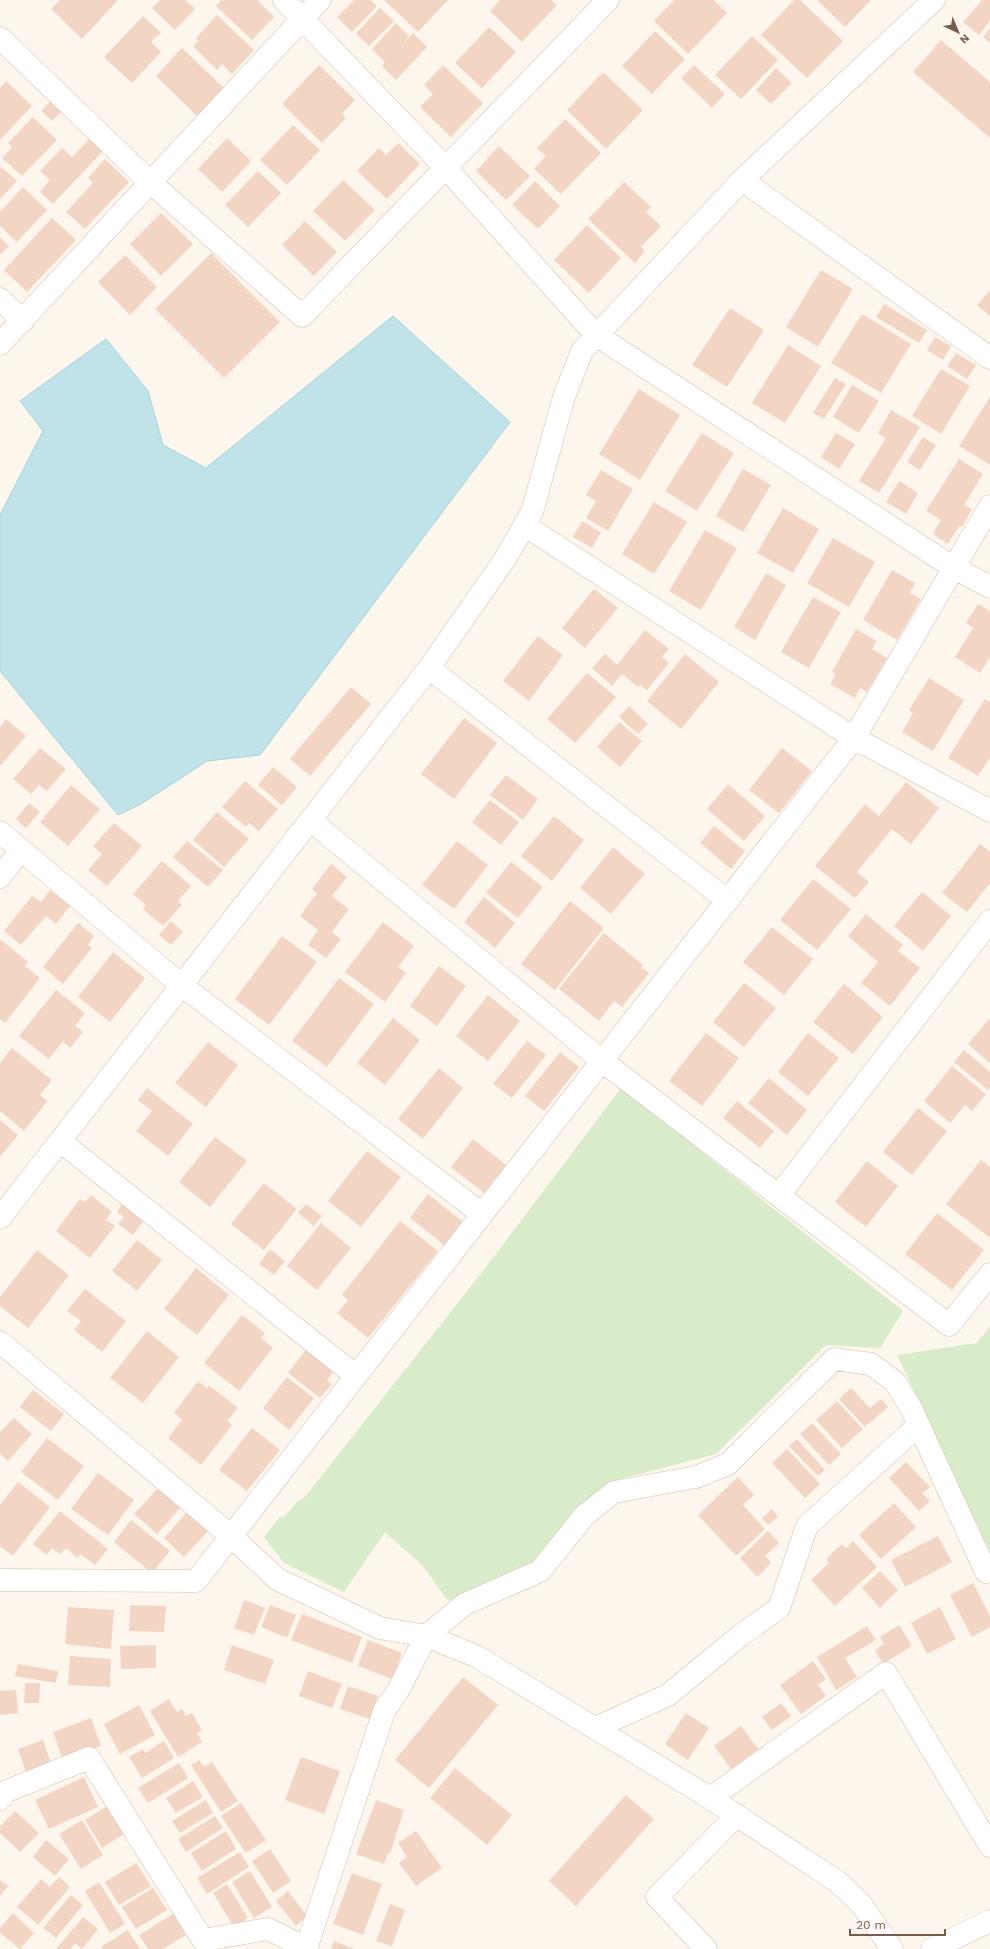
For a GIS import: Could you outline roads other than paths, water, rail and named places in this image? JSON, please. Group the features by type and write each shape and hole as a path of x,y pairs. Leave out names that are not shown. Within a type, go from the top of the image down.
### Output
{"street":[{"path":"284,0 303,17 445,167 596,335 954,568 990,587"},
{"path":"0,344 320,0"},
{"path":"0,38 150,182 302,316 608,0"},
{"path":"0,1218 180,984 428,668 505,559 532,512 564,397 582,351 742,180 931,1"},
{"path":"742,180 990,358"},
{"path":"0,299 23,320"},
{"path":"0,1580 196,1581 854,738 990,506"},
{"path":"524,525 854,738 990,811"},
{"path":"428,668 728,901"},
{"path":"310,820 602,1061 949,1325 990,1274"},
{"path":"0,832 180,984 482,1214"},
{"path":"0,877 21,850"},
{"path":"779,1195 990,921"},
{"path":"60,1141 356,1376"},
{"path":"0,1342 231,1536 277,1579 380,1628 426,1636 476,1656 710,1798 838,1882 861,1904 892,1949"},
{"path":"0,1799 7,1791 90,1758 203,1940 268,1930 306,1949 384,1711 399,1689 426,1636 465,1604 540,1572 586,1515 614,1492 696,1477 728,1464 834,1359 871,1364 895,1382 911,1408 986,1572"},
{"path":"595,1728 668,1695 741,1635 779,1608 807,1526 919,1425"},
{"path":"710,1798 886,1673 990,1846"},
{"path":"706,1949 657,1897 737,1815"},
{"path":"932,1949 990,1921"}],"water":[{"path":"393,316 510,422 260,755 207,761 141,804 118,815 0,671 0,515 43,431 20,401 106,339 148,391 163,445 206,468"}]}
